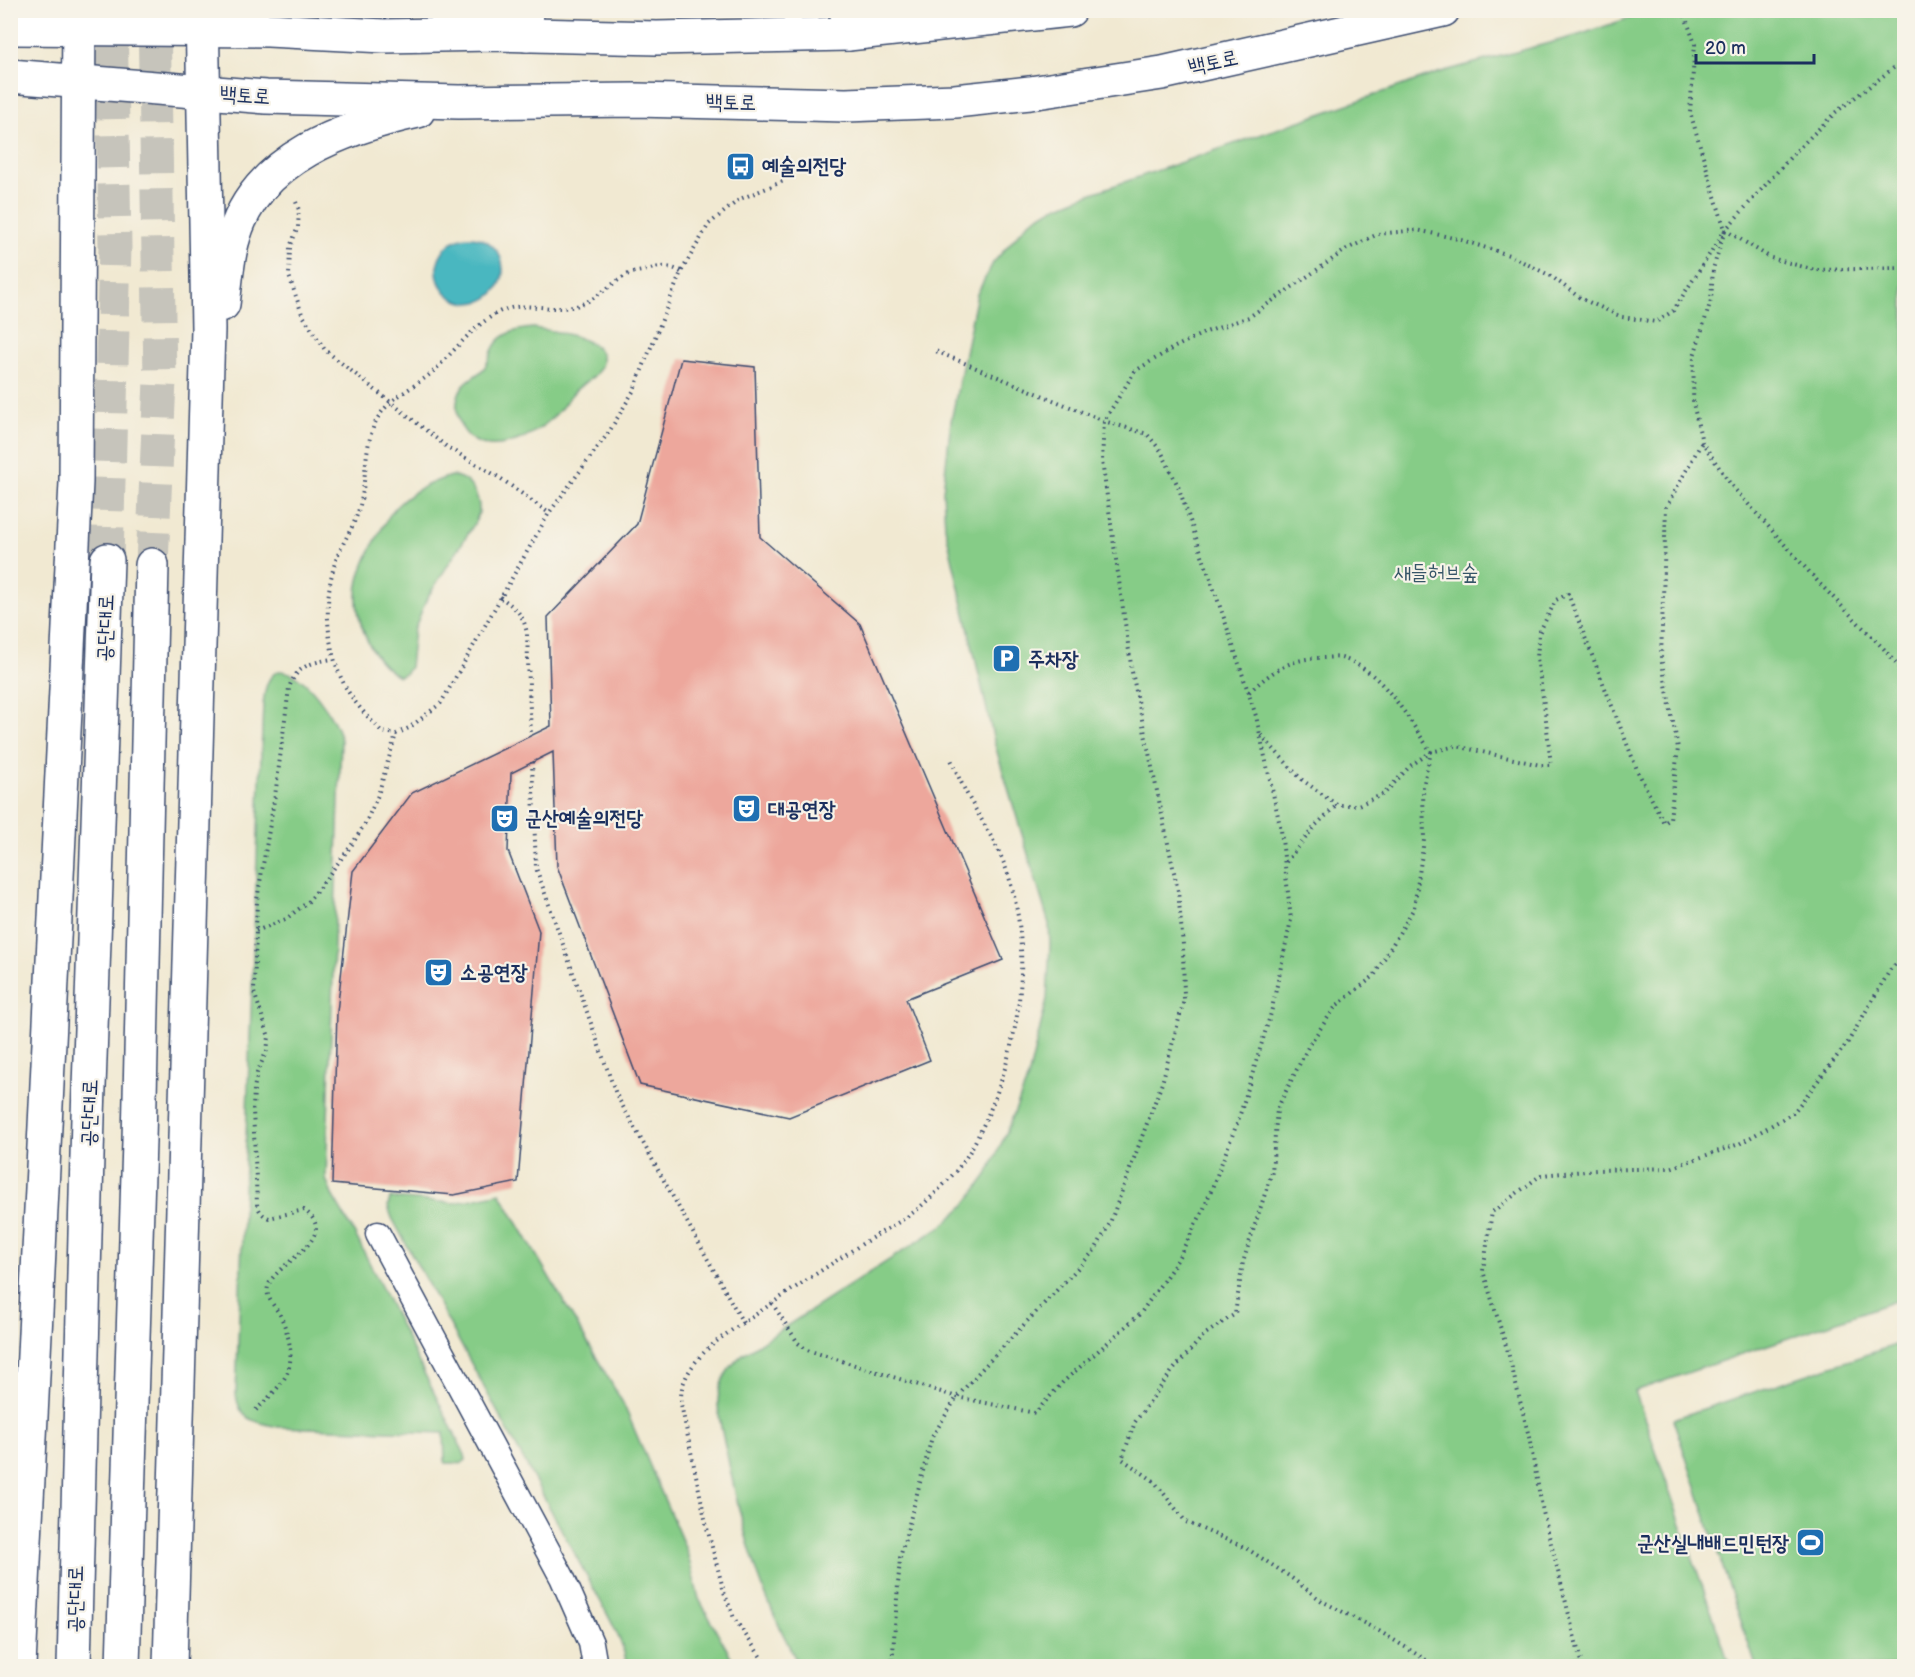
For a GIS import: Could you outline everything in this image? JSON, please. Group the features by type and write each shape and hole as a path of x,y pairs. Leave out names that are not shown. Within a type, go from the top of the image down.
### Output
{"street":[{"path":"346,10 492,34"},
{"path":"10,28 79,20 203,20 268,30 384,36 492,34 527,23 657,38 847,22 1070,10"},
{"name":"백토로","path":"10,76 266,97 459,102 636,100 846,105 955,102 1162,73 1443,10"},
{"path":"19,1666 76,483 79,20"},
{"path":"170,1666 208,328 203,20"},
{"path":"205,448 234,235 246,208 266,179 300,154 342,135 395,116 459,102"},
{"name":"공단대로","path":"74,1666 107,560"},
{"path":"123,1666 139,1141 152,565"}],"lane":[{"path":"378,1234 562,1577 591,1643 596,1666"}],"path":[{"path":"1683,10 1695,44 1690,112 1725,230 1713,269 1710,300 1694,356 1693,403 1702,442 1731,485 1905,674"},
{"path":"892,1666 900,1558 932,1437 957,1398 979,1372 1095,1250 1110,1223 1162,1083 1185,1000 1178,891 1132,672 1102,462 1104,421 1135,371 1173,348 1206,332 1249,317 1347,249 1378,234 1417,230 1458,239 1509,255 1551,276 1580,298 1622,316 1656,322 1673,311 1725,230 1796,152 1836,112 1905,60"},
{"path":"681,272 660,266 627,274 598,296 579,305 562,309 520,305 500,312 479,326 434,371 390,403 374,425 364,460 359,512 337,556 328,590 330,634 334,659 344,684 382,732 396,734 421,720 441,703 549,513 609,432 634,390 681,272 710,224 740,199 784,181"},
{"path":"295,200 299,210 298,227 290,247 289,276 302,314 325,350 447,447 500,478 549,513"},
{"path":"1725,230 1771,258 1815,270 1905,268"},
{"path":"772,1303 798,1343 807,1350 957,1398 1035,1413 1063,1382 1140,1314 1175,1264 1203,1211 1238,1121 1271,1014 1291,920 1281,830 1249,692 1178,486 1161,451 1147,434 1104,421 933,351"},
{"path":"1260,734 1301,779 1337,805 1358,805 1384,794 1410,766 1431,752 1456,746 1540,765 1551,765 1537,658 1539,633 1556,600 1568,594 1638,772 1664,823 1670,819 1678,748 1661,658 1666,507 1702,442"},
{"path":"500,597 514,606 525,622 528,634 531,736"},
{"path":"1249,692 1269,674 1287,665 1310,658 1343,658 1369,672 1397,702 1431,752 1423,788 1424,840 1414,908 1374,976 1336,1006 1309,1045 1276,1109 1272,1172 1243,1262 1235,1314 1204,1335 1173,1370 1135,1422 1122,1459 1154,1481 1186,1522 1246,1548 1322,1601 1379,1631 1436,1666"},
{"path":"256,1410 276,1389 288,1371 290,1347 280,1314 268,1295 267,1288 275,1275 310,1244 316,1234 316,1224 311,1215 304,1210 269,1218 264,1216 257,1204 254,1089 269,1037 254,992 257,900 276,789 288,688 292,678 301,669 316,662 334,659"},
{"path":"256,931 286,919 309,902 338,864 366,822 378,795 396,734"},
{"path":"767,1666 734,1618 724,1592 707,1528 681,1404 682,1383 693,1364 742,1323 918,1209 949,1179 969,1152 986,1118 1005,1067 1017,1018 1022,974 1020,934 1013,889 1001,854 968,796 950,757"},
{"path":"532,762 536,868 616,1094 742,1323"},
{"path":"1285,863 1316,825 1337,805"},
{"path":"1582,1666 1546,1523 1508,1352 1483,1271 1492,1212 1541,1175 1597,1170 1670,1168 1739,1144 1793,1113 1848,1041 1890,970 1905,955"}],"green space":[{"name":"새들허브숲","path":"1650,11 1904,11 1904,1298 1635,1391 1730,1666 800,1666 773,1614 744,1529 719,1417 718,1401 723,1380 729,1369 743,1354 942,1226 964,1206 987,1175 1007,1131 1028,1078 1047,999 1049,924 995,745 945,527 943,491 951,421 977,294 993,263 1028,223 1047,211 1081,197 1441,72 1579,35"},
{"path":"533,328 577,337 589,342 602,356 601,366 548,422 533,433 507,444 479,443 465,431 457,414 457,404 463,386 484,368 501,338 516,331"},
{"path":"451,476 463,479 472,488 478,499 479,514 427,598 414,630 410,667 406,673 399,676 379,659 365,634 358,606 359,580 371,548 394,509 417,491"},
{"path":"279,671 299,678 318,697 333,720 341,740 326,1179 332,1195 355,1234 465,1455 466,1460 462,1463 446,1463 444,1433 279,1427 250,1419 238,1403 236,1394 263,704 269,680"},
{"path":"500,1193 623,1403 687,1552 699,1599 736,1666 627,1666 621,1642 611,1620 392,1218 388,1206 390,1198 455,1203"},
{"name":"군산실내배드민턴장","path":"1904,1342 1904,1666 1756,1666 1673,1419"}],"water":[{"path":"463,237 477,237 489,242 498,251 503,270 501,283 494,294 477,303 463,303 451,298 442,289 437,277 437,263 442,251 451,242"}],"building":[{"name":"대공연장","path":"681,359 755,367 760,537 860,624 1003,960 906,999 930,1060 789,1117 640,1085 557,866 553,752 511,773 508,851 539,931 518,1182 454,1195 332,1184 337,1012 353,871 412,793 551,726 548,617 637,524"}],"tunnel":[{"path":"107,560 115,247 111,10"},
{"path":"152,565 160,380 154,10"}],"place":[{"name":"예술의전당","path":"741,166"},
{"name":"주차장","path":"1007,659"},
{"name":"대공연장","path":"747,809"},
{"name":"군산예술의전당","path":"504,818"},
{"name":"소공연장","path":"439,972"},
{"name":"군산실내배드민턴장","path":"1810,1543"}]}
